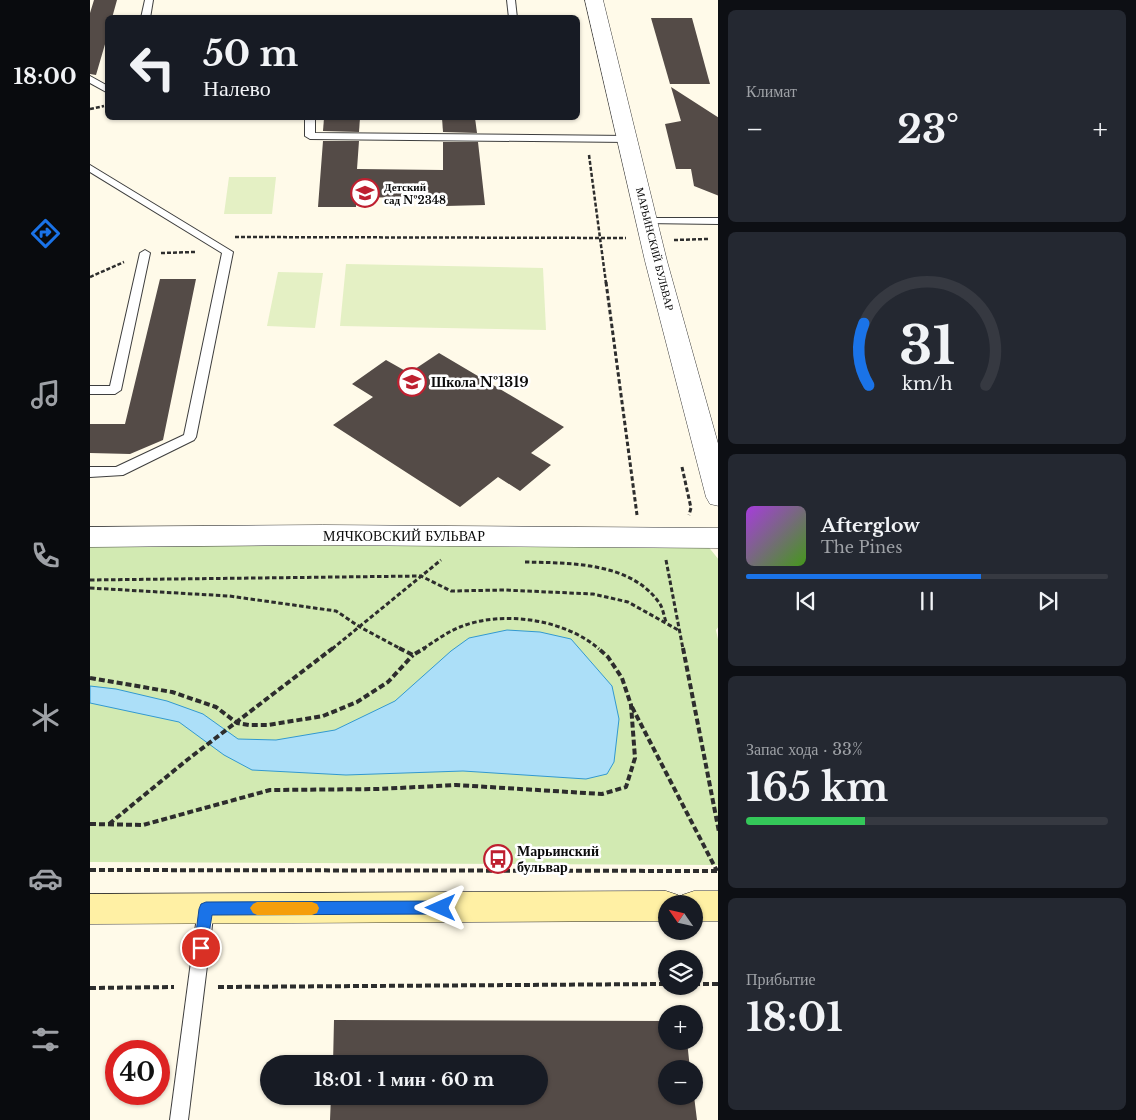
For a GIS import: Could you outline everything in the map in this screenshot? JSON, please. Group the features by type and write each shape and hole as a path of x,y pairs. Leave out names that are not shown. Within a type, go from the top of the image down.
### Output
{"street":[{"name":"МАРЬИНСКИЙ БУЛЬВАР","path":"594,0 649,229 718,497"},
{"name":"МЯЧКОВСКИЙ БУЛЬВАР","path":"90,537 323,535 662,537 718,533"},
{"path":"90,909 658,906"},
{"path":"703,906 718,906"}],"lane":[{"path":"146,15 149,0"},
{"path":"511,0 513,15"},
{"path":"90,79 105,88"},
{"path":"310,120 310,136 628,138"},
{"path":"90,168 228,252 190,437 118,472 90,472"},
{"path":"649,229 718,221"},
{"path":"90,390 115,390 145,253"},
{"path":"179,1120 206,909"}],"path":[{"path":"90,109 105,106"},
{"path":"587,138 638,516"},
{"path":"201,237 599,238 649,229 660,241 709,239"},
{"path":"662,537 718,832"},
{"path":"109,824 187,760 360,626 442,558 433,558"},
{"path":"523,562 593,567 618,574 645,587 661,604 666,622"},
{"path":"90,580 421,576 451,591 512,590 593,594 628,602 680,631"},
{"path":"90,588 229,596 336,611 413,655"},
{"path":"90,678 116,680 184,695 217,707 235,723 262,726 312,720 346,709 380,690 403,669 413,655 464,625 501,619 540,620 565,626 590,640 608,657 622,678 631,704 718,871 90,870"},
{"path":"90,824 143,825 270,790 379,789 456,784 602,794 626,787 635,758 631,704"},
{"path":"90,988 658,984"},
{"path":"703,984 718,984"}],"green space":[{"path":"229,177 276,177 272,214 224,214"},
{"path":"346,264 543,268 546,330 340,326"},
{"path":"278,272 323,273 315,328 267,326"},
{"path":"707,545 718,559 718,627 716,630 718,639 718,865 90,862 90,546"}],"water":[{"path":"507,630 540,632 571,639 612,686 619,719 614,762 607,774 586,779 463,771 346,775 252,770 224,755 179,722 90,703 90,686 116,689 167,701 203,714 238,739 276,740 335,730 395,701 451,651 469,638"}],"building":[{"path":"94,0 117,0 113,15 105,15 105,44 96,75 90,74 90,13"},
{"path":"651,18 692,18 710,84 670,84"},
{"path":"671,87 718,117 718,196 694,186 691,169 676,169 665,124 681,121"},
{"path":"324,120 360,120 359,132 323,131"},
{"path":"442,120 475,120 477,133 443,132"},
{"path":"323,141 359,141 357,169 443,170 443,142 478,142 485,205 446,206 445,196 356,198 356,207 318,207"},
{"path":"160,279 196,279 163,440 130,454 90,453 90,424 125,424"},
{"path":"439,353 564,427 531,453 551,465 520,491 498,477 460,507 333,425 373,397 352,384 386,360 409,373"},
{"path":"334,1020 658,1021 658,1050 688,1050 689,1060 658,1060 658,1105 695,1105 697,1120 330,1120 331,1105 548,1105 548,1055 333,1055"}],"slow traffic":[{"path":"257,908 312,908"}],"place":[{"name":"Детский сад №2348","path":"365,193"},
{"name":"Школа №1319","path":"412,382"},
{"name":"Марьинский бульвар","path":"498,859"}],"route":[{"path":"201,948 206,909 441,908"}]}
